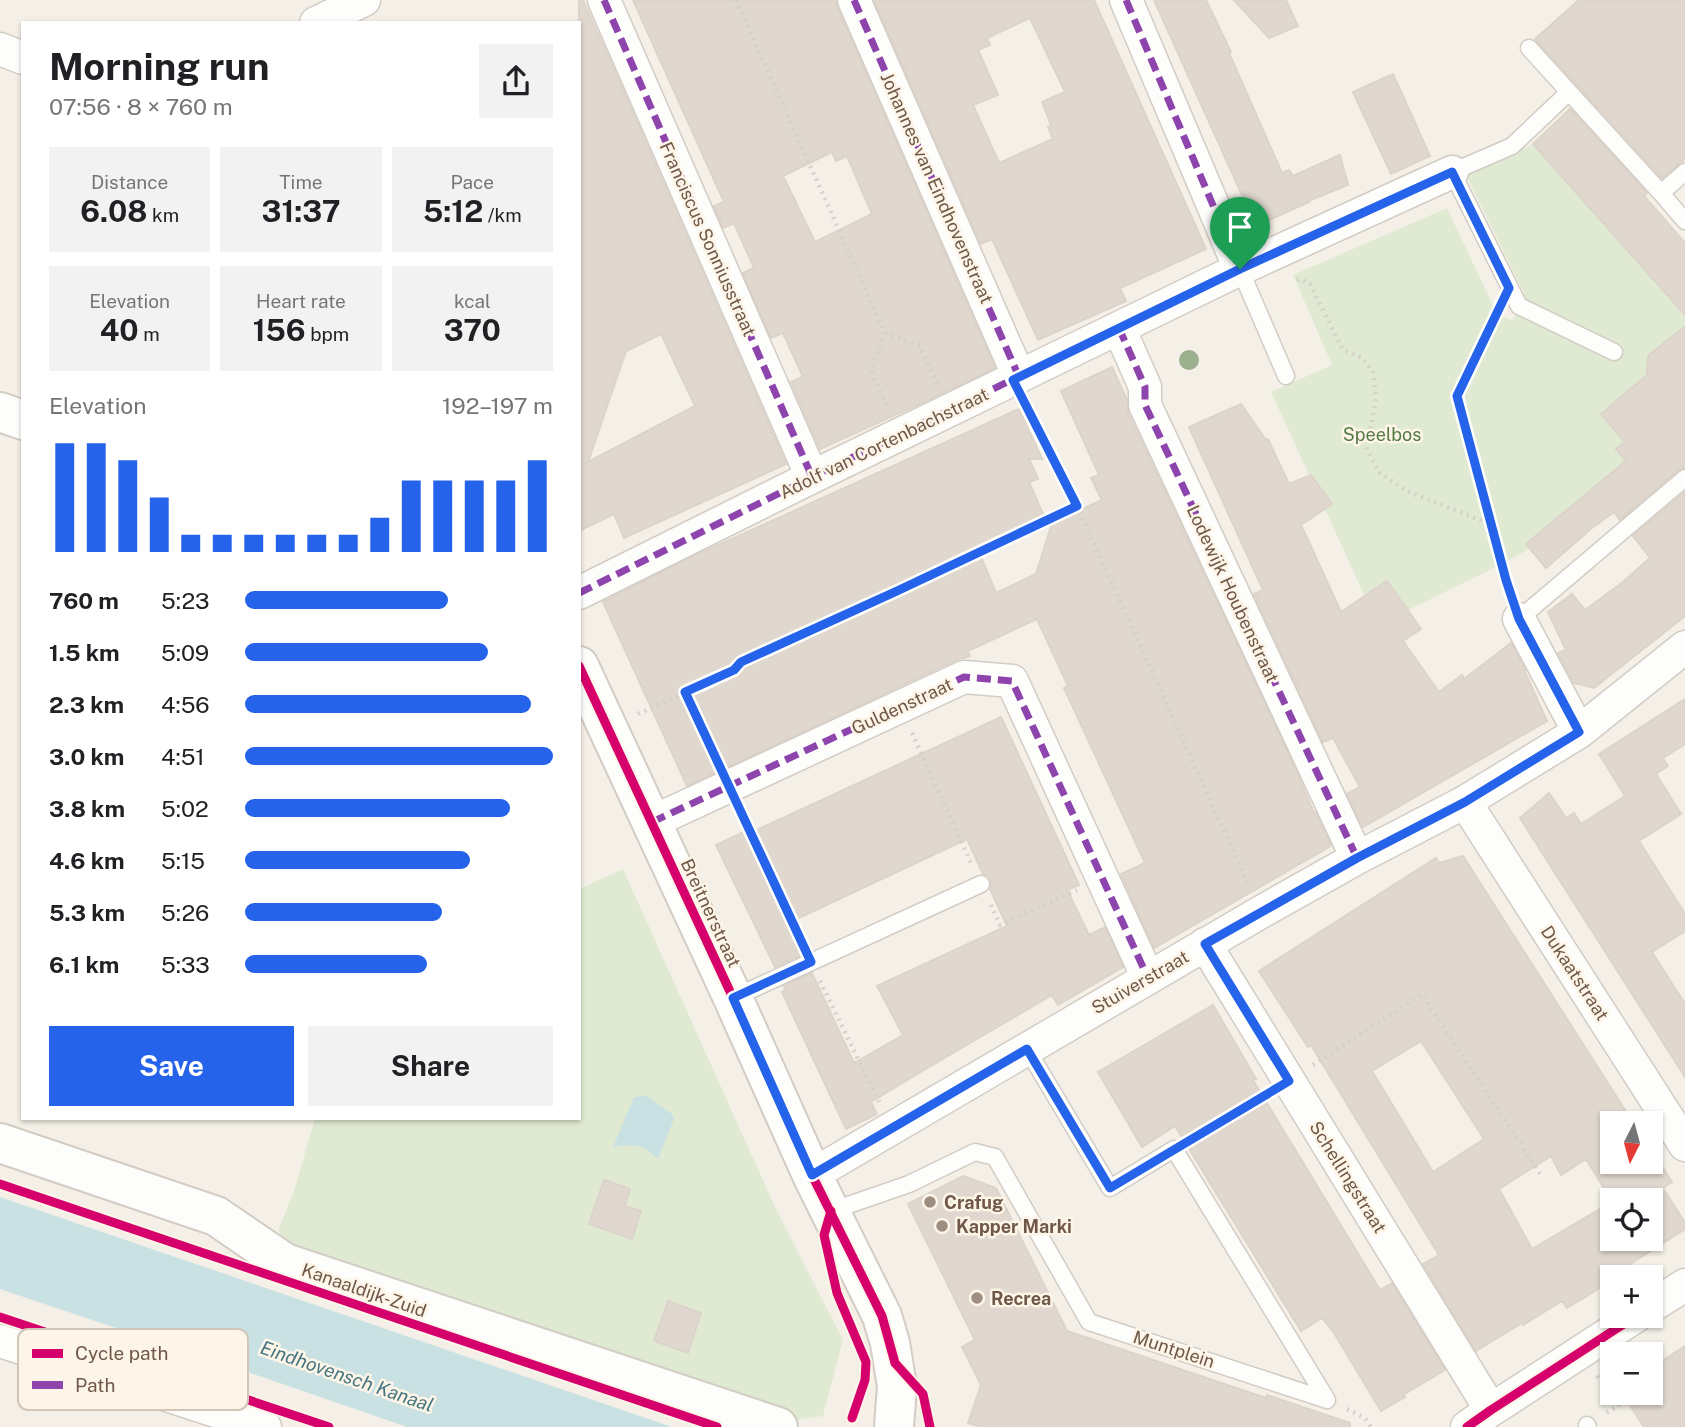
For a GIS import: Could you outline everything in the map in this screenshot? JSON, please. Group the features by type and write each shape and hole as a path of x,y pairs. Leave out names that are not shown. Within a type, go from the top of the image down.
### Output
{"street":[{"path":"320,21 364,0"},
{"name":"Franciscus Sonniusstraat","path":"604,0 812,477"},
{"name":"Johannes van Eindhovenstraat","path":"854,0 1016,378"},
{"path":"1126,0 1240,269"},
{"path":"0,49 21,57"},
{"name":"Adolf van Cortenbachstraat","path":"581,592 1240,269 1452,172"},
{"name":"Lodewijk Houbenstraat","path":"1119,328 1145,387 1145,405 1357,858"},
{"path":"0,412 21,419"},
{"path":"1519,619 1579,732"},
{"name":"Stuiverstraat","path":"812,1175 1261,912 1465,802 1579,732 1685,647"},
{"name":"Breitnerstraat","path":"581,670 812,1175 882,1316 898,1386 894,1427"},
{"name":"Guldenstraat","path":"652,822 964,677 1012,681 1148,978"},
{"name":"Dukaatstraat","path":"1465,802 1685,1145"},
{"name":"Schellingstraat","path":"1205,944 1289,1081 1479,1418"},
{"name":"Kanaaldijk-Zuid","path":"0,1143 216,1216 285,1263 778,1427"},
{"path":"1663,1299 1685,1285"},
{"path":"1479,1418 1618,1328"},
{"path":"0,1341 18,1347"},
{"path":"213,1410 265,1427"}],"lane":[{"path":"1529,48 1685,221"},
{"path":"1569,92 1512,146 1452,172 1518,306 1614,352"},
{"path":"1661,193 1685,172"},
{"path":"1240,269 1286,376"},
{"path":"1519,619 1685,478"},
{"path":"733,998 981,884"},
{"path":"1027,1049 1110,1188 1174,1149"},
{"name":"Muntplein","path":"831,1212 909,1184 975,1152 995,1157 1089,1322 1327,1400 1174,1149"}],"path":[{"path":"736,0 885,333 871,371 899,435"},
{"path":"1273,254 1287,285 1300,279 1310,284 1343,350 1361,357 1373,372 1376,398 1367,447 1378,472 1406,491 1492,525"},
{"path":"1509,288 1457,396 1519,619"},
{"path":"885,333 920,346 949,411"},
{"path":"1016,378 1261,912"},
{"path":"609,728 734,670 741,662 1077,506"},
{"path":"685,692 892,1128"},
{"path":"900,706 1000,925 1102,878"},
{"path":"1174,1149 1289,1081 1422,994 1541,1175"},
{"path":"1580,1353 1619,1405 1587,1426"},
{"path":"1366,1418 1371,1427"}],"green space":[{"name":"Speelbos","path":"1533,144 1685,315 1685,326 1650,373 1601,414 1624,441 1641,428 1652,440 1532,547 1378,625 1271,392 1332,365 1293,275 1447,208 1497,314 1513,321 1524,293 1466,175"},
{"path":"623,869 775,1207 843,1340 823,1416 788,1421 281,1243 279,1228 294,1191 314,1120 581,1120 581,888"}],"water":[{"path":"647,1096 672,1114 674,1119 658,1159 637,1146 613,1147 634,1097"},
{"name":"Eindhovensch Kanaal","path":"0,1197 672,1427 407,1427 248,1372 248,1329 119,1329 0,1289"}],"building":[{"path":"579,0 583,0 786,464 624,538 614,514 581,530","holes":["661,334 695,406 588,462 626,351"]},
{"path":"633,0 836,0 995,368 820,449 791,382 803,377 783,333 771,338 743,273 754,268 734,223 723,228 714,206 724,202","holes":["832,152 836,161 847,156 872,214 815,242 783,176"]},
{"path":"874,0 1094,0 1206,249 1120,288 1126,301 1038,340 992,239 981,244","holes":["1030,18 1065,92 1042,102 1053,139 999,163 973,105 998,95 978,50 990,45 987,38"]},
{"path":"1154,0 1206,0 1282,173 1289,170 1293,176 1340,155 1348,185 1256,226"},
{"path":"1234,0 1286,0 1298,26 1269,38"},
{"path":"1579,0 1685,0 1685,159 1662,178 1535,39"},
{"path":"1393,74 1430,156 1391,174 1353,92"},
{"path":"1570,109 1647,193 1644,196 1685,243 1685,315 1533,144"},
{"path":"1685,326 1685,468 1678,470 1620,520 1614,512 1546,568 1526,544 1626,461 1616,449 1625,442 1601,414 1647,375 1648,356"},
{"path":"1112,367 1127,400 1128,413 1331,845 1329,847 1154,948 1121,874 1145,863 1064,688 1068,686 1037,619 968,651 970,656 956,660 687,786 603,602 692,557 1019,409 1042,459 1029,459 1038,479 1029,482 1044,516 977,547 996,593 1036,574 1052,523 1102,500 1091,478 1099,475 1061,391"},
{"path":"1241,404 1266,440 1268,439 1289,484 1311,475 1332,504 1301,525 1341,612 1387,581 1421,629 1403,641 1439,692 1462,675 1464,679 1511,643 1526,670 1547,721 1363,827 1347,794 1360,787 1333,738 1323,742 1254,594 1263,590 1189,427"},
{"path":"1685,492 1685,616 1594,688 1574,683 1558,653 1566,650 1548,612 1572,594 1585,610 1623,582 1650,558 1633,536"},
{"path":"1685,699 1685,744 1663,758 1668,766 1656,774 1681,814 1639,841 1685,914 1685,931 1652,952 1685,1004 1685,1077 1520,818 1549,793 1566,818 1574,813 1581,824 1625,796 1599,754"},
{"path":"1001,717 1079,885 1067,890 1089,935 1105,927 1123,967 1058,1005 1052,995 871,1102 877,1114 846,1129 782,992 786,990 784,986 812,973 854,1063 903,1035 877,986 1007,926 990,889 991,880 983,874 967,839 790,922 803,954 775,967 716,845 746,831 748,834"},
{"path":"1463,856 1626,1111 1600,1111 1600,1174 1663,1174 1663,1168 1672,1182 1663,1188 1604,1188 1586,1159 1561,1175 1551,1156 1499,1189 1532,1249 1600,1209 1600,1251 1650,1251 1629,1265 1600,1265 1600,1288 1567,1308 1562,1301 1476,1351 1423,1264 1439,1255 1311,1045 1308,1047 1259,971 1436,858 1439,863","holes":["1421,1041 1484,1139 1433,1172 1372,1071"]},
{"path":"1213,1005 1256,1079 1253,1080 1380,1290 1392,1283 1445,1370 1381,1411 1322,1318 1301,1331 1175,1126 1142,1147 1098,1072"},
{"path":"963,1176 996,1188 1067,1331 1266,1398 1267,1395 1350,1423 1350,1427 981,1427 968,1423 981,1385 962,1347 975,1340 908,1204"},
{"path":"604,1180 630,1189 625,1206 641,1211 632,1239 589,1224"},
{"path":"1663,1188 1685,1223 1685,1229 1663,1243"},
{"path":"668,1301 701,1313 688,1353 654,1341"},
{"path":"1685,1346 1685,1427 1644,1427 1630,1405 1663,1405 1663,1360"}],"marked path":[{"path":"604,0 812,477"},
{"path":"854,0 1019,377"},
{"path":"1126,0 1240,269"},
{"path":"581,592 1240,269 1452,172"},
{"path":"1119,328 1145,387 1145,405 1357,858"},
{"path":"652,822 964,677 1012,681 1148,978"}],"cycle path":[{"path":"581,670 812,1175 882,1316 895,1363 923,1394 930,1427"},
{"path":"0,1184 717,1427"},
{"path":"831,1211 824,1235 837,1293 866,1362 865,1380 852,1418"},
{"path":"0,1317 36,1329"},
{"path":"1467,1427 1617,1328"},
{"path":"248,1400 329,1427"}],"place":[{"name":"Crafug","path":"930,1202"},
{"name":"Kapper Marki","path":"942,1226"},
{"name":"Recrea","path":"977,1298"}],"route":[{"path":"1452,172 1509,288 1457,396 1519,619 1579,732 1465,802 1357,858 1205,944 1289,1081 1110,1188 1027,1049 812,1175 733,998 811,962 685,692 734,670 741,662 1077,506 1013,380 1240,269 1452,172"}]}
